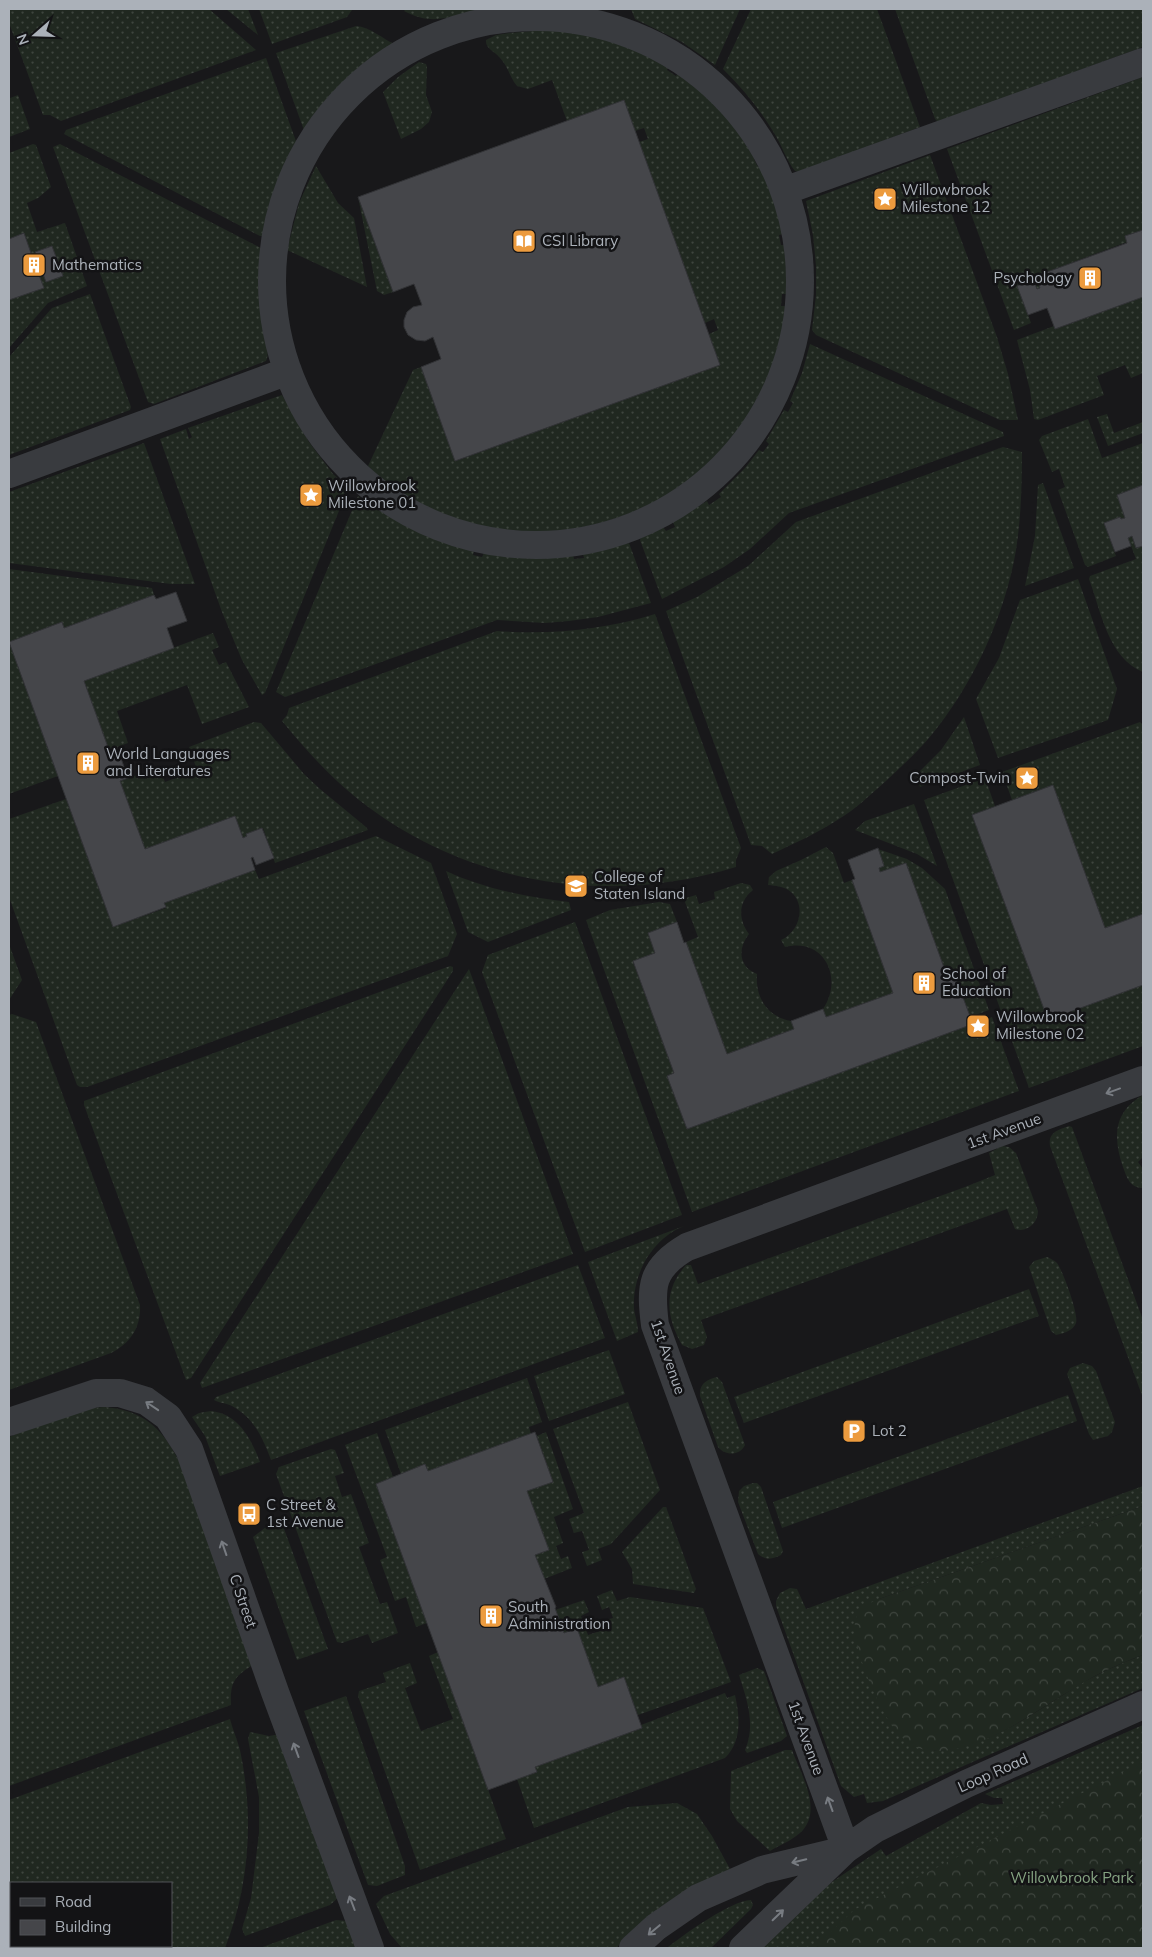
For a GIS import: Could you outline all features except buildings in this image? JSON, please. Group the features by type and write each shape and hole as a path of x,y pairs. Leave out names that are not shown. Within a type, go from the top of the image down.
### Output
{"street":[{"path":"516,17 559,18 601,25 641,39 679,59 713,85 742,117 766,152 784,191 795,233 800,276 796,325 788,361 772,401 749,438 722,470 702,487 688,498 651,520 611,536 569,544 526,546 483,541 450,531 403,510 368,485 337,455 311,420 288,371 279,340 272,300 273,259 279,218 292,179 311,142 335,109 370,75 397,56 431,38 474,24 516,17"},
{"path":"784,191 1143,62"},
{"path":"9,474 288,371"},
{"name":"1st Avenue","path":"846,1849 654,1325 652,1290 658,1271 673,1255 687,1247 1143,1080"},
{"name":"C Street","path":"9,1422 96,1392 120,1393 146,1401 168,1417 189,1449 275,1692 371,1945"},
{"name":"Loop Road","path":"743,1948 846,1849 875,1829 1143,1705"},
{"name":"Loop Road","path":"633,1948 656,1927 698,1898 762,1870 846,1849"}],"green space":[{"path":"9,9 209,9 256,50 61,121 50,115 43,115 9,23"},
{"path":"226,9 248,9 258,35"},
{"path":"259,9 352,10 347,17 272,44"},
{"path":"406,9 485,9 444,18 425,19 404,11"},
{"path":"631,9 740,9 715,65 682,42 635,19"},
{"path":"751,9 877,9 920,127 800,172 795,171 763,116 744,91 723,69"},
{"path":"895,9 1143,9 1143,47 938,122 935,119"},
{"path":"356,26 371,31 396,45 330,104 305,133 276,53"},
{"path":"545,30 594,36 638,50 669,65 667,70 676,76 679,71 725,111 758,157 754,159 758,167 763,165 773,191 784,234 779,235 781,245 786,245 788,294 782,294 781,306 787,306 775,363 750,414 715,458 672,492 622,516 568,529 511,530 454,518 430,508 397,490 368,466 413,370 421,367 456,461 720,365 709,334 718,330 714,319 705,323 639,142 648,139 644,128 635,131 567,121 552,80 528,89 517,86 503,61 486,43 486,40 496,35"},
{"path":"266,58 297,144 278,184 263,236 64,134 66,130"},
{"path":"419,62 426,64 427,67 426,95 432,112 429,122 421,129 401,139 383,92 398,77"},
{"path":"1143,77 1143,230 1125,236 1127,242 1036,276 1040,288 1037,289 1033,279 1017,285 1031,323 1014,330 947,149"},
{"path":"9,95 10,98 18,95 30,129 9,137"},
{"path":"33,144 36,145 51,187 38,198 27,203 37,232 65,223 87,286 48,303 9,348 9,300 43,288 39,275 43,274 46,282 63,276 52,246 35,252 36,254 32,256 24,233 9,239 9,153"},
{"path":"60,144 261,248 260,304 267,347 266,361 154,404 148,402 53,147"},
{"path":"930,155 997,337 1008,374 1018,420 1000,420 816,335 812,330 816,295 816,266 813,235 806,201"},
{"path":"316,166 338,203 354,218 367,287 287,250 299,203"},
{"path":"358,197 393,292 384,295 377,291"},
{"path":"90,294 131,407 130,410 9,455 9,357 52,308"},
{"path":"1143,297 1143,373 1131,378 1125,365 1097,376 1104,395 1038,420 1034,419 1030,390 1017,340 1054,326 1056,329"},
{"path":"810,344 1003,432 1004,436 789,513 750,549 724,567 662,599 640,540 641,538 663,527 666,531 675,527 673,522 707,501 709,505 721,497 719,494 745,468 759,450 763,452 769,444 766,441 784,410 788,412 793,403 790,401 802,373"},
{"path":"282,395 309,442 333,474 343,483 345,496 265,693 262,695 242,660 222,612 160,439 186,429 189,439 192,437 188,428"},
{"path":"1107,414 1114,433 1143,422 1143,433 1108,446 1097,417"},
{"path":"1088,419 1102,458 1143,443 1143,485 1117,495 1125,518 1121,519 1120,517 1104,523 1116,556 1088,567 1085,565 1058,490 1065,487 1059,469 1052,472 1039,440 1042,436"},
{"path":"144,443 195,584 171,584 9,563 9,492"},
{"path":"1003,447 1022,452 1021,501 1016,550 1004,600 973,674 945,718 929,738 886,781 851,811 823,829 772,854 762,846 751,845 666,611 697,597 748,566 796,522"},
{"path":"1043,483 1074,568 1025,586 1035,536 1038,485"},
{"path":"358,496 385,514 413,529 458,547 474,551 473,555 482,557 484,553 526,556 573,554 574,559 584,558 583,554 629,543 651,603 598,617 569,621 545,623 497,620 285,697 276,692"},
{"path":"1132,536 1136,548 1143,546 1143,672 1121,656 1114,645 1102,619 1089,579 1090,576 1136,559 1128,538"},
{"path":"9,569 152,588 154,595 64,628 62,622 9,642"},
{"path":"1078,579 1117,689 1108,720 998,758 976,699 999,658 1020,600"},
{"path":"655,614 741,848 736,860 736,867 687,879 637,885 588,886 539,880 491,869 445,852 401,829 359,800 318,762 282,721 287,715 289,708 497,631 557,632 577,630 616,624"},
{"path":"213,633 219,647 212,650 219,665 226,662 249,707 202,724 187,685 117,711 128,743 109,750 84,681"},
{"path":"9,642 58,776 9,794"},
{"path":"964,717 980,765 920,787 916,775 941,750"},
{"path":"254,722 261,723 304,774 368,830 275,863 263,828 246,834 247,836 243,838 235,816 145,849 120,781 159,767 165,782 197,770 189,747"},
{"path":"1140,722 1143,725 1143,914 1105,928 1053,785 1012,800 1002,772"},
{"path":"985,778 995,806 972,815 1048,1019 1143,985 1143,1046 1029,1088 924,800"},
{"path":"66,799 113,927 166,908 164,903 255,870 259,879 376,836 431,863 457,934 448,956 87,1087 80,1087 77,1085 9,897 9,819"},
{"path":"914,804 937,866 917,854 855,830 865,821"},
{"path":"826,847 833,853 844,883 852,880 893,993 826,1017 823,1009 829,997 831,985 830,973 826,963 820,954 810,948 799,946 785,947 781,940 796,925 800,911 799,904 788,890 768,885 769,877 776,871"},
{"path":"878,849 907,859 922,868 945,889 989,1010 970,1017 954,971 946,973 906,863 880,872"},
{"path":"446,871 476,883 506,891 569,902 571,910 488,942 468,932"},
{"path":"741,883 750,885 753,890 744,900 741,911 741,917 749,934 743,946 743,962 746,967 757,974 758,991 765,1005 776,1015 791,1021 794,1029 727,1054 686,942 698,937 685,902 686,898 696,895 699,904 715,899 714,892"},
{"path":"659,902 670,904 677,922 648,933 655,953 633,962 674,1073 667,1076 687,1129 992,1017 1019,1091 692,1212 586,920 610,910"},
{"path":"575,922 682,1215 585,1252 482,972 488,955"},
{"path":"9,944 22,980 9,1000"},
{"path":"450,966 453,967 453,971 191,1378 186,1380 84,1101"},
{"path":"469,969 573,1254 202,1388 200,1383"},
{"path":"12,1014 36,1022 140,1305 140,1313 137,1327 133,1334 118,1349 9,1390 9,1015"},
{"path":"1143,1095 1143,1157 1138,1162 1143,1169 1143,1188 1139,1188 1132,1184 1123,1167 1117,1136 1118,1126 1126,1109"},
{"path":"1069,1126 1072,1127 1143,1320 1143,1398 1050,1146 1052,1135 1058,1130"},
{"path":"1002,1146 1009,1147 1016,1153 1038,1211 1034,1223 1028,1228 1024,1230 1015,1229 1007,1209 701,1320 707,1337 704,1345 692,1349 682,1345 673,1324 669,1304 673,1284 686,1265 691,1265 698,1284 965,1187 995,1175 989,1153"},
{"path":"684,1226 662,1240 646,1259 636,1283 634,1296 638,1332 617,1341 588,1262"},
{"path":"1047,1257 1056,1262 1060,1268 1070,1293 1076,1318 1073,1328 1056,1335 1051,1331 1029,1267 1034,1261"},
{"path":"578,1265 605,1338 271,1460 261,1436 246,1416 232,1406 214,1400 216,1397"},
{"path":"1029,1289 1039,1316 744,1423 734,1397"},
{"path":"609,1350 625,1394 549,1421 534,1376"},
{"path":"1083,1363 1092,1366 1096,1371 1115,1422 1112,1432 1108,1436 1093,1440 1089,1434 1067,1374 1070,1368"},
{"path":"717,1377 722,1382 745,1445 743,1449 732,1454 724,1452 718,1447 700,1396 704,1383"},
{"path":"527,1378 542,1422 529,1427 531,1434 428,1471 425,1464 401,1474 385,1430"},
{"path":"1068,1395 1077,1421 782,1528 773,1502"},
{"path":"628,1402 660,1490 611,1544 598,1549 602,1560 587,1566 582,1552 589,1550 582,1531 574,1533 569,1519 584,1513 553,1429"},
{"path":"104,1407 130,1412 150,1423 166,1439 172,1449 179,1461 254,1664 235,1681 231,1691 231,1705 9,1786 9,1437 68,1414"},
{"path":"211,1411 229,1417 243,1429 260,1462 220,1476 205,1436 192,1417 199,1413"},
{"path":"546,1432 573,1509 554,1517 563,1543 556,1546 561,1559 568,1556 572,1568 544,1579 535,1555 548,1550 527,1491 553,1482 537,1436"},
{"path":"377,1433 393,1477 376,1484 427,1623 416,1627 406,1597 395,1601 380,1560 387,1557 345,1445"},
{"path":"331,1449 335,1450 344,1473 335,1476 342,1497 351,1494 369,1543 359,1547 380,1604 387,1602 398,1633 372,1643 368,1634 342,1643 337,1642 276,1474 279,1467"},
{"path":"757,1483 761,1487 783,1551 781,1555 775,1558 769,1559 758,1554 738,1502 739,1491 744,1486"},
{"path":"1143,1486 1143,1506 879,1599 934,1751 953,1749 991,1737 1027,1718 1093,1677 1143,1655 1143,1688 883,1801 867,1803 864,1794 854,1797 841,1786 776,1606 780,1593 790,1588 797,1589 806,1609"},
{"path":"1143,1506 1143,1655 1094,1677 1000,1733 966,1746 945,1751 925,1750 912,1745 897,1732 881,1708 861,1659 855,1629 856,1618 863,1608 879,1599"},
{"path":"663,1507 666,1507 696,1589 694,1593 633,1584 632,1569 622,1552"},
{"path":"272,1525 283,1526 328,1649 297,1660 253,1537 266,1527"},
{"path":"612,1590 617,1601 630,1597 703,1608 731,1682 638,1715 624,1678 598,1687 577,1628 564,1633 555,1610 584,1600 589,1612 581,1616 588,1635 609,1628 606,1620 613,1618 609,1607 602,1610 597,1596"},
{"path":"438,1652 506,1839 420,1870 358,1696 359,1691 386,1682 383,1673 410,1663 417,1683 405,1688 421,1731 453,1719 429,1656"},
{"path":"757,1668 764,1671 787,1736 781,1741 747,1753 745,1750 750,1731 749,1712 739,1675"},
{"path":"725,1693 727,1698 735,1695 739,1720 737,1736 731,1751 725,1758 534,1828 517,1779 537,1772 535,1767 642,1728 641,1725"},
{"path":"346,1696 405,1866 405,1875 377,1886 368,1885 304,1711"},
{"path":"230,1719 240,1750 245,1779 248,1829 244,1877 233,1925 225,1948 9,1948 9,1800"},
{"name":"Willowbrook Park","path":"1143,1725 1143,1948 755,1948 823,1888 881,1849 886,1856 981,1803 991,1805 1003,1804 1002,1798 994,1798 985,1794"},
{"path":"250,1732 269,1736 280,1734 339,1897 330,1905 245,1936 242,1929 251,1898 259,1833 259,1797 248,1739"},
{"path":"785,1750 792,1750 805,1781 810,1814 807,1824 800,1833 770,1851 737,1821 730,1809 731,1771"},
{"name":"Willowbrook Park","path":"1143,1762 1143,1948 814,1948 854,1910"},
{"path":"677,1803 697,1814 712,1836 730,1869 629,1936 616,1948 402,1948 390,1934 376,1904 384,1896 628,1807"},
{"path":"751,1900 753,1905 751,1909 711,1948 667,1948 720,1912"},
{"path":"336,1920 348,1921 358,1948 260,1948"}],"place":[{"name":"Willowbrook Milestone 12","path":"885,199"},
{"name":"CSI Library","path":"524,241"},
{"name":"Mathematics","path":"34,265"},
{"name":"Psychology","path":"1090,278"},
{"name":"Willowbrook Milestone 01","path":"311,495"},
{"name":"World Languages and Literatures","path":"88,763"},
{"name":"Compost-Twin","path":"1027,778"},
{"name":"College of Staten Island","path":"576,886"},
{"name":"School of Education","path":"924,983"},
{"name":"Willowbrook Milestone 02","path":"978,1026"},
{"name":"Lot 2","path":"854,1431"},
{"name":"C Street & 1st Avenue","path":"249,1514"},
{"name":"South Administration","path":"491,1616"}]}
